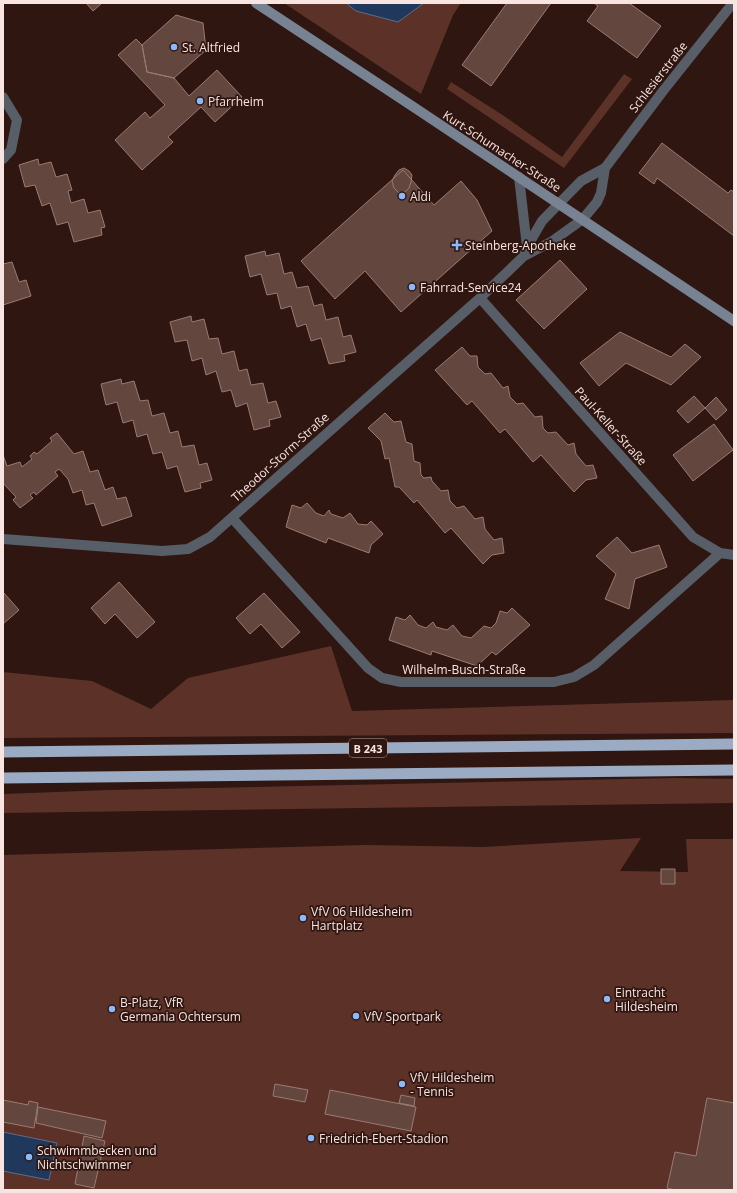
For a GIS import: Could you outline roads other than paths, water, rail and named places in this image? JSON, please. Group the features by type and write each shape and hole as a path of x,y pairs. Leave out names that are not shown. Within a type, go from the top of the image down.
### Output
{"highway":[{"name":"B 243","path":"3,752 734,744"},
{"name":"B 243","path":"3,778 734,770"}],"main road":[{"name":"Kurt-Schumacher-Straße","path":"256,3 583,219 734,321"}],"street":[{"name":"Schlesierstraße","path":"559,204 581,181 605,168 733,3"},
{"path":"3,97 17,120 11,150 3,159"},
{"name":"Schlesierstraße","path":"583,219 597,202 601,193 605,168"},
{"path":"519,177 526,251"},
{"name":"Theodor-Storm-Straße","path":"3,539 162,551 188,549 210,537 480,298 526,251 542,222 559,204"},
{"name":"Theodor-Storm-Straße","path":"526,251 551,242 583,219"},
{"name":"Paul-Keller-Straße","path":"480,298 693,537 720,553 734,555"},
{"name":"Wilhelm-Busch-Straße","path":"232,518 368,668 382,678 401,682 554,682 574,677 594,665 720,553"}],"water":[{"path":"346,3 424,3 398,22 356,11"},
{"name":"Schwimmbecken und Nichtschwimmer","path":"3,1132 57,1143 49,1180 3,1171"}],"place":[{"name":"St. Altfried","path":"174,47"},
{"name":"Pfarrheim","path":"200,101"},
{"name":"Aldi","path":"402,196"},
{"name":"Steinberg-Apotheke","path":"457,245"},
{"name":"Fahrrad-Service24","path":"412,287"},
{"name":"VfV 06 Hildesheim Hartplatz","path":"303,918"},
{"name":"Eintracht Hildesheim","path":"607,999"},
{"name":"B-Platz, VfR Germania Ochtersum","path":"112,1009"},
{"name":"VfV Sportpark","path":"356,1016"},
{"name":"VfV Hildesheim - Tennis","path":"402,1084"},
{"name":"Friedrich-Ebert-Stadion","path":"311,1138"},
{"name":"Schwimmbecken und Nichtschwimmer","path":"29,1157"}]}
